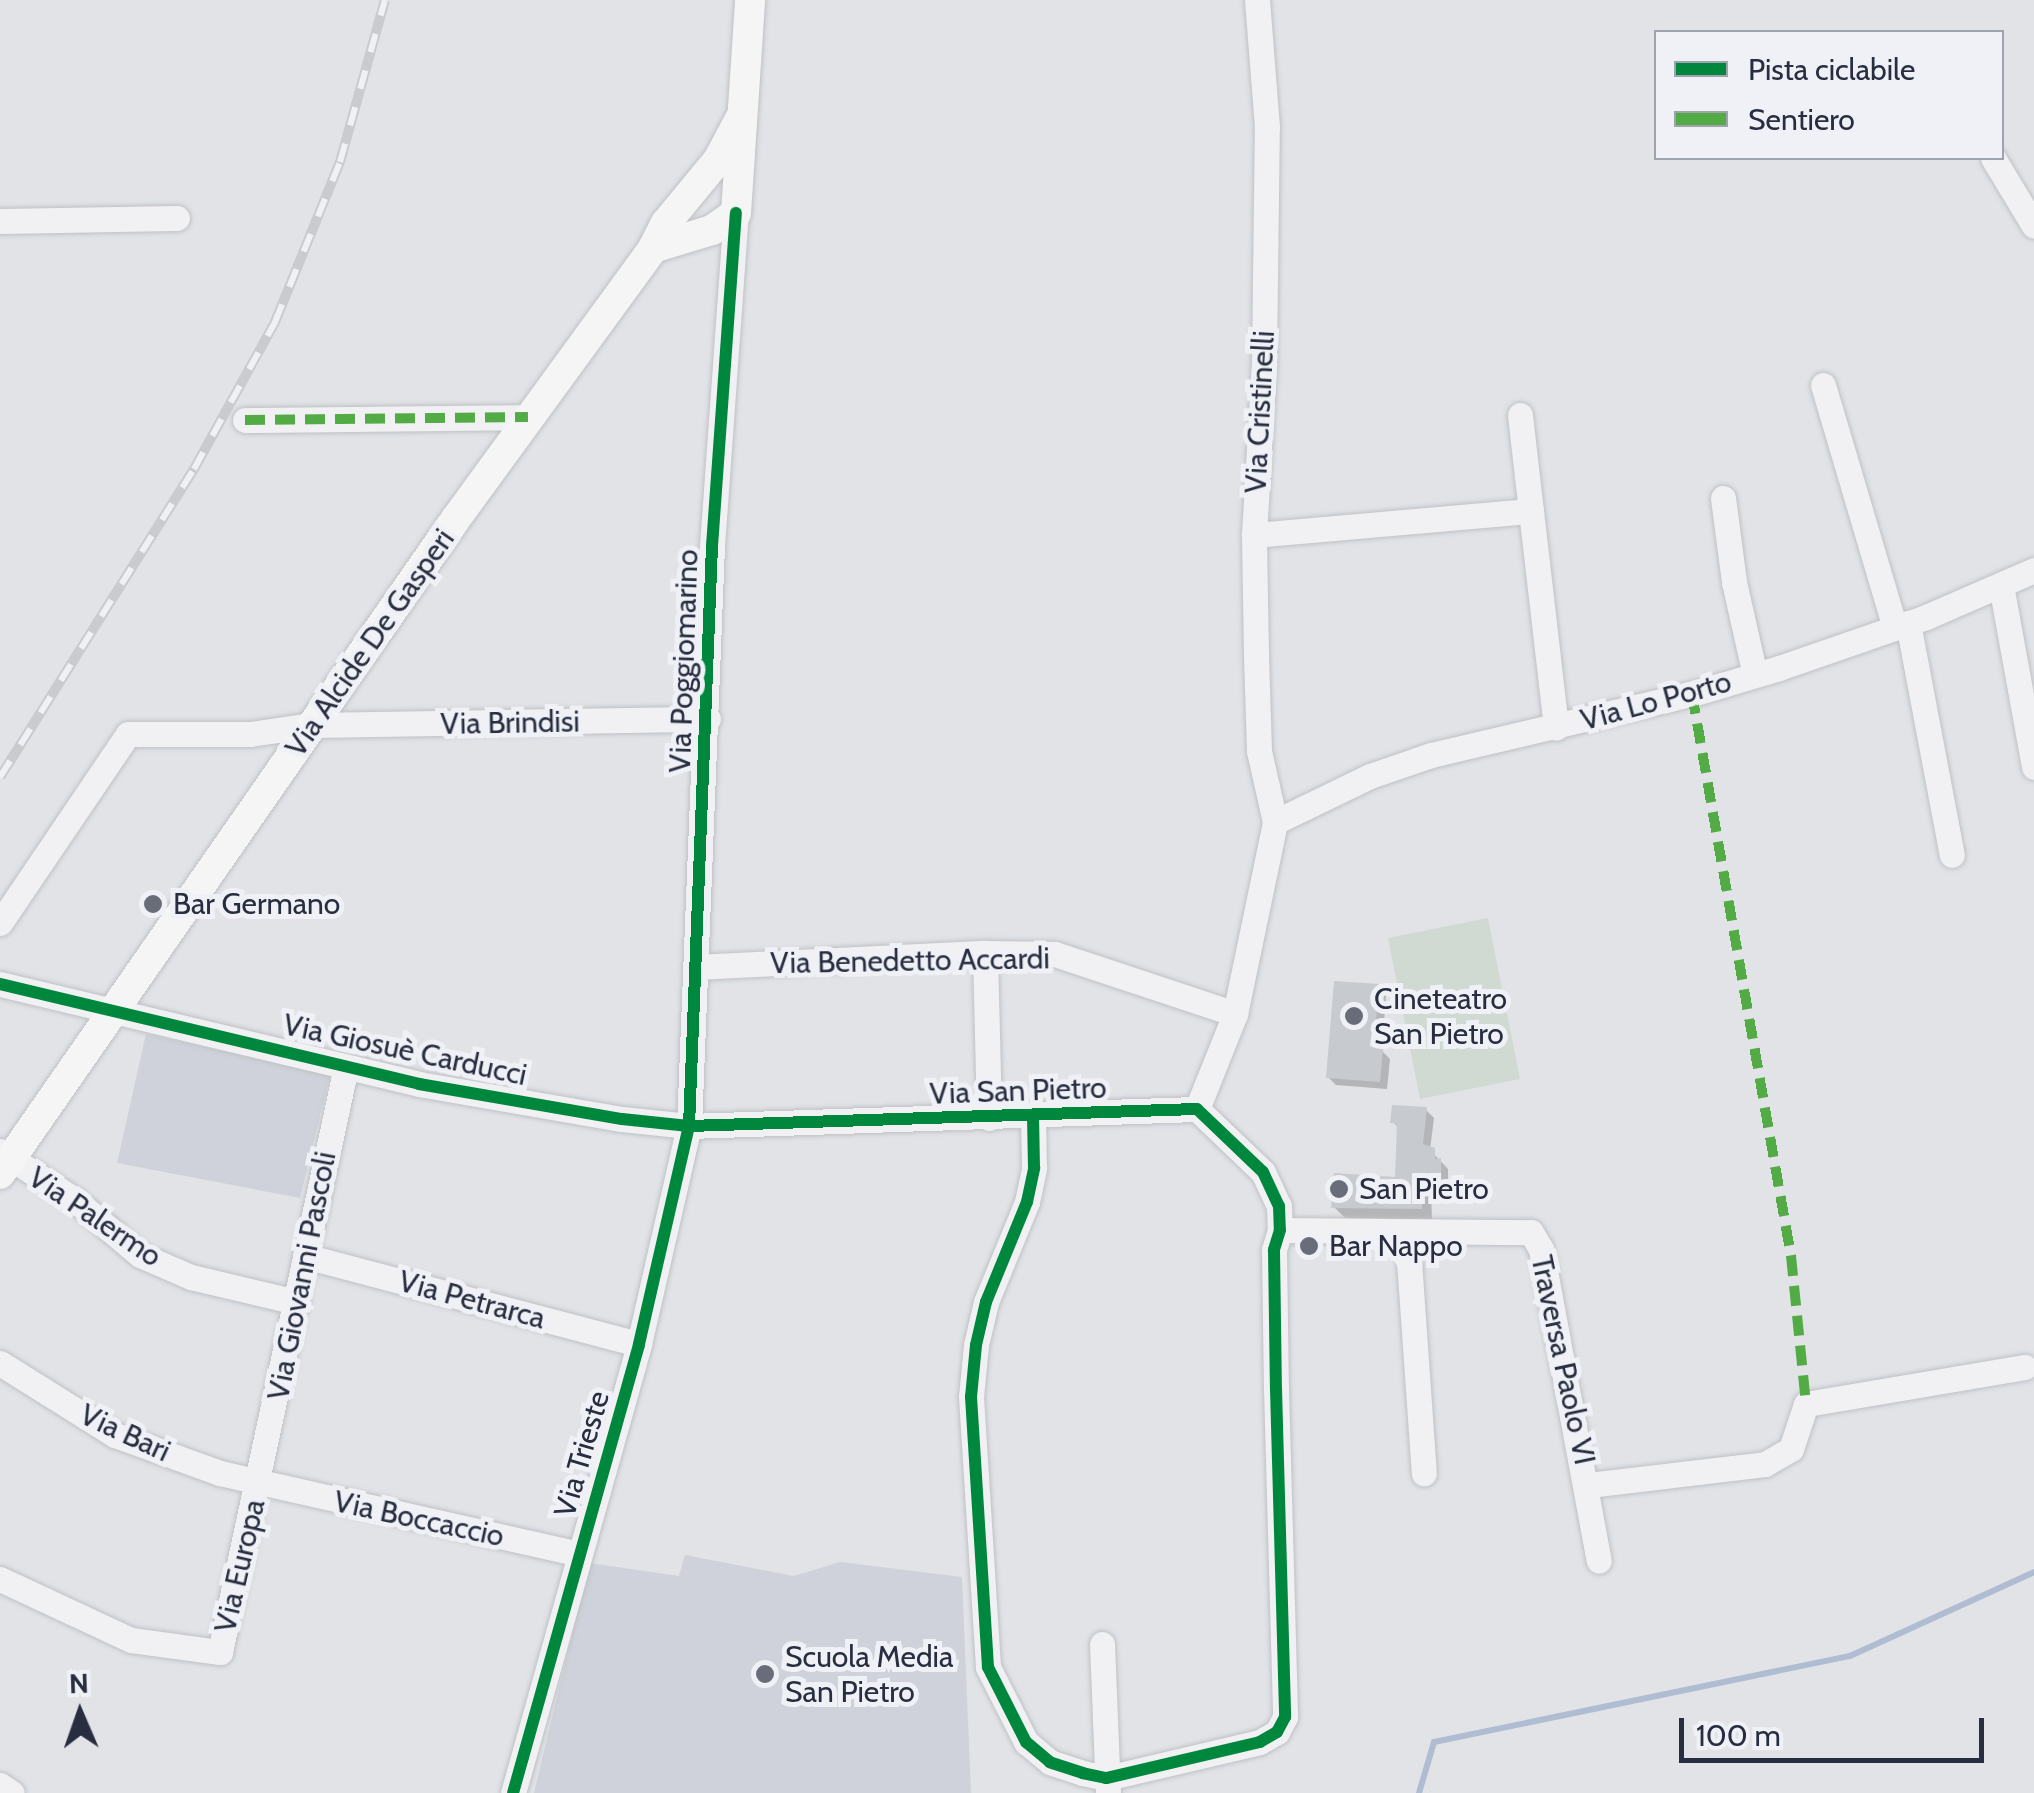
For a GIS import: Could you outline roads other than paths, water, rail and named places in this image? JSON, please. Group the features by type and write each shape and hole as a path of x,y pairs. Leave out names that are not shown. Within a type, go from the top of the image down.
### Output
{"main road":[{"name":"Via Poggiomarino","path":"729,214 742,115 750,0"},
{"name":"Via Alcide De Gasperi","path":"3,1162 528,418 653,248 666,223 698,187 742,115"},
{"path":"726,178 729,214 690,220 698,187 726,178"},
{"path":"653,248 729,214"}],"street":[{"name":"Via Cristinelli","path":"1257,0 1268,126 1264,361 1254,535 1259,751 1276,822"},
{"path":"1994,160 2034,226"},
{"name":"Via Poggiomarino","path":"689,1126 729,214"},
{"path":"0,222 176,218"},
{"path":"1823,385 1902,625 1952,855"},
{"path":"1520,415 1556,728"},
{"path":"245,420 528,418"},
{"path":"1723,498 1734,582 1755,675"},
{"path":"1254,535 1531,511"},
{"name":"Via Lo Porto","path":"1276,822 1370,776 1431,755 1556,728 1755,675 1902,625 2034,570"},
{"path":"2001,585 2034,767"},
{"name":"Via Brindisi","path":"0,923 128,734 250,734 312,725 708,719"},
{"path":"1033,1115 1034,1168 1027,1202 986,1302 976,1346 972,1416 983,1634 998,1691 1026,1742 1050,1762 1107,1785 1260,1742 1278,1732 1285,1717 1274,1250 1280,1230 1279,1206 1263,1172 1197,1110 1235,1014 1276,822"},
{"path":"986,953 989,1118"},
{"name":"Via Benedetto Accardi","path":"696,968 986,953 1055,954 1235,1014"},
{"name":"Via Giosuè Carducci","path":"0,984 113,1008 346,1067 622,1119 689,1126"},
{"name":"Via Giovanni Pascoli","path":"258,1485 346,1067"},
{"name":"Via San Pietro","path":"689,1126 1197,1110"},
{"name":"Via Trieste","path":"513,1793 639,1344 689,1126"},
{"name":"Via Palermo","path":"3,1162 75,1200 140,1255 191,1277 297,1302"},
{"name":"Traversa Paolo VI","path":"1280,1230 1407,1232 1514,1228 1531,1232 1538,1240 1600,1561"},
{"path":"1407,1232 1424,1473"},
{"name":"Via Petrarca","path":"305,1256 639,1344"},
{"name":"Via Bari","path":"0,1363 114,1435 258,1485"},
{"path":"1588,1484 1766,1464 1790,1449 1806,1404 2025,1367"},
{"name":"Via Boccaccio","path":"258,1485 579,1554"},
{"name":"Via Europa","path":"0,1579 131,1640 220,1652 258,1485"},
{"path":"1102,1644 1109,1747 1107,1785"},
{"path":"0,1785 12,1793"}],"waterway":[{"path":"1419,1793 1434,1742 1850,1656 2034,1572"}],"railway":[{"path":"0,777 194,469 275,322 340,162 385,0"}],"place":[{"name":"Bar Germano","path":"153,904"},
{"name":"Cineteatro San Pietro","path":"1354,1016"},
{"name":"San Pietro","path":"1339,1189"},
{"name":"Bar Nappo","path":"1309,1246"},
{"name":"Scuola Media San Pietro","path":"765,1674"}]}
